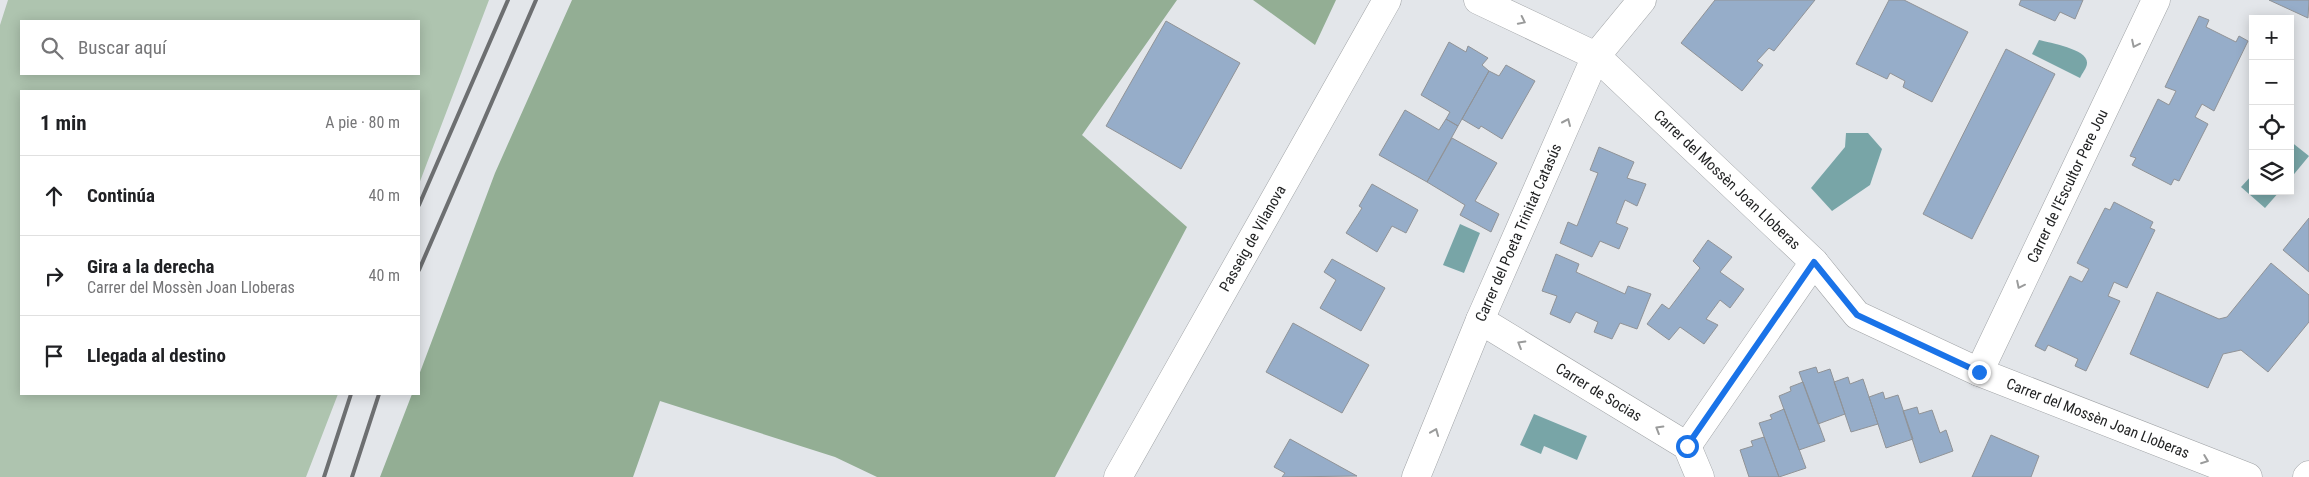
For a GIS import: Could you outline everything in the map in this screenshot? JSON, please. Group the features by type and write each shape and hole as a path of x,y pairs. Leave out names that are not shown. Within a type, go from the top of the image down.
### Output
{"street":[{"name":"Passeig de Vilanova","path":"1118,477 1387,0"},
{"name":"Carrer del Mossèn Joan Lloberas","path":"1478,0 1596,56 1814,262 1857,315 1979,372 2248,477"},
{"name":"Carrer del Poeta Trinitat Catasús","path":"1416,477 1480,320 1596,56 1642,0"},
{"name":"Carrer de l'Escultor Pere Jou","path":"1979,372 2156,0"},
{"path":"1700,477 1687,446 1814,262"},
{"name":"Carrer de Socias","path":"1480,320 1687,446"}],"green space":[{"path":"8,0 489,0 420,181 420,90 20,90 20,395 338,395 306,477 0,477 0,25"},
{"path":"572,0 1177,0 1082,135 1187,227 1055,477 877,477 835,457 660,401 633,477 380,477 412,395 420,395 420,372 495,173"},
{"path":"1253,0 1336,0 1315,45"}],"water":[{"path":"2039,40 2068,47 2086,58 2087,63 2080,78 2032,54"},
{"path":"1846,133 1868,133 1882,149 1870,185 1832,211 1811,188 1845,147"},
{"path":"2294,144 2309,156 2294,174"},
{"path":"2249,178 2249,194 2241,187"},
{"path":"2250,195 2276,195 2265,208"},
{"path":"1460,224 1480,233 1464,273 1443,265"},
{"path":"1534,414 1587,436 1577,460 1544,446 1541,454 1520,445"}],"building":[{"path":"1715,0 1815,0 1774,51 1769,48 1757,61 1763,65 1742,91 1681,43"},
{"path":"1889,0 1904,0 1968,32 1932,102 1903,87 1905,81 1890,73 1887,79 1856,64"},
{"path":"2021,0 2083,0 2075,19 2060,12 2055,21 2019,5"},
{"path":"2269,0 2309,0 2308,18"},
{"path":"2199,16 2209,20 2206,27 2236,42 2239,36 2248,41 2214,111 2202,104 2195,117 2208,124 2179,181 2174,179 2171,185 2132,165 2136,158 2130,156 2158,99 2169,105 2176,91 2165,87"},
{"path":"1166,21 1240,63 1181,169 1106,126"},
{"path":"1449,42 1466,52 1468,46 1488,58 1482,65 1489,71 1458,126 1446,119 1450,112 1421,95"},
{"path":"2006,49 2055,74 1972,239 1923,214"},
{"path":"1506,65 1535,81 1502,139 1481,126 1479,129 1462,119 1489,71 1499,76"},
{"path":"1405,110 1439,130 1446,119 1458,126 1427,182 1379,155"},
{"path":"1452,138 1497,163 1475,201 1499,214 1491,232 1460,215 1465,205 1427,182"},
{"path":"1599,147 1634,162 1627,178 1646,184 1637,206 1625,200 1616,223 1628,228 1619,249 1600,241 1592,257 1560,243 1568,222 1577,226 1598,173 1590,170"},
{"path":"1372,184 1418,210 1406,233 1392,226 1377,252 1346,233 1362,208 1359,206"},
{"path":"2114,202 2153,222 2150,228 2155,230 2127,288 2114,282 2108,296 2120,301 2086,371 2075,366 2078,359 2048,345 2045,351 2035,346 2070,276 2082,282 2089,269 2077,263 2105,208 2110,210"},
{"path":"2309,218 2309,272 2283,250"},
{"path":"1708,240 1732,257 1720,272 1744,289 1730,308 1720,300 1706,319 1718,325 1704,344 1680,327 1669,340 1647,324 1662,304 1669,309 1700,268 1693,261"},
{"path":"1556,254 1579,264 1576,272 1625,294 1628,286 1651,294 1637,329 1620,323 1612,339 1594,332 1598,322 1576,312 1570,323 1550,314 1557,296 1542,291"},
{"path":"1332,259 1385,288 1361,331 1320,308 1336,280 1324,272"},
{"path":"2271,263 2309,295 2309,322 2268,372 2241,350 2223,354 2208,388 2130,354 2157,292 2219,319 2227,317"},
{"path":"1293,323 1369,365 1342,413 1266,372"},
{"path":"1816,367 1818,373 1830,369 1845,414 1818,424 1799,372"},
{"path":"1848,377 1850,384 1863,379 1878,424 1851,432 1834,382"},
{"path":"1803,382 1825,441 1799,450 1779,396 1791,391 1790,387"},
{"path":"1883,392 1885,399 1898,395 1913,439 1886,448 1869,397"},
{"path":"1917,407 1919,414 1932,410 1940,433 1946,430 1953,451 1920,463 1903,411"},
{"path":"1784,409 1806,468 1779,477 1759,423 1772,419 1770,415"},
{"path":"1991,435 2039,456 2031,477 1972,477"},
{"path":"1764,437 1779,477 1749,477 1740,450 1753,446 1751,441"},
{"path":"1290,439 1357,476 1282,477 1285,473 1274,467"}],"railway":[{"path":"420,203 508,0"},
{"path":"420,268 536,0"},
{"path":"324,477 351,395"},
{"path":"352,477 379,395"}],"route":[{"path":"1687,446 1814,262 1857,315 1979,372"}]}
